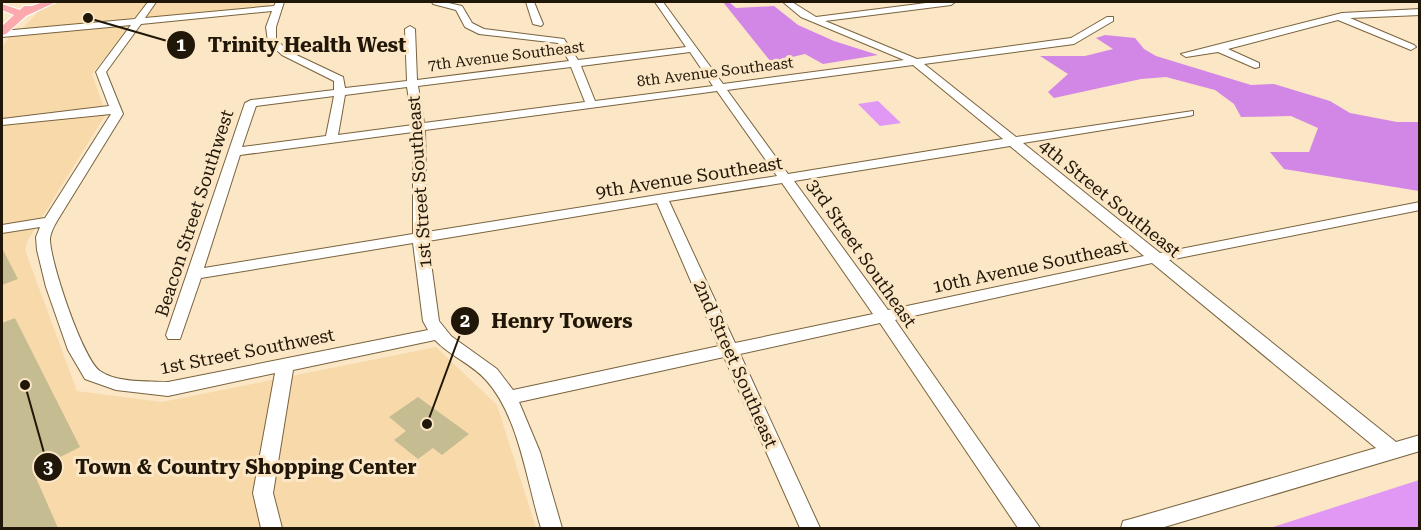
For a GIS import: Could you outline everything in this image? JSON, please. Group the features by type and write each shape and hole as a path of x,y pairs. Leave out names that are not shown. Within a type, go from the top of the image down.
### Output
{"main road":[{"path":"2,3 12,2"},
{"path":"2,33 36,2"},
{"path":"17,18 51,2"},
{"path":"2,8 17,18"}],"street":[{"path":"2,122 115,109 100,72 152,2"},
{"path":"436,2 459,8 468,25 482,32 561,41 575,63 591,104"},
{"path":"530,2 538,24"},
{"name":"3rd Street Southeast","path":"659,2 884,317 1030,528"},
{"name":"4th Street Southeast","path":"787,2 796,10 814,19 914,61 1393,451"},
{"path":"888,2 901,9"},
{"path":"814,19 951,2"},
{"path":"2,33 279,5 271,27 271,40 285,53 339,79 340,92 331,139"},
{"path":"1186,54 1220,49 1338,17 1419,12"},
{"path":"1338,17 1411,47"},
{"name":"8th Avenue Southeast","path":"235,152 1074,41 1110,19"},
{"name":"1st Street Southeast","path":"410,29 412,83 419,128 420,238 431,321 436,334"},
{"name":"7th Avenue Southeast","path":"251,103 693,48"},
{"path":"1220,49 1255,65"},
{"name":"Beacon Street Southwest","path":"174,335 251,103"},
{"name":"1st Street Southwest","path":"115,109 117,114 50,221 43,238 51,275 75,348 92,375 123,385 168,389 436,334"},
{"name":"9th Avenue Southeast","path":"194,274 1189,113"},
{"name":"2nd Street Southeast","path":"662,200 810,528"},
{"name":"10th Avenue Southeast","path":"508,398 1156,258 1419,206"},
{"path":"2,229 50,221"},
{"path":"436,334 497,380 508,398 521,427 551,528"},
{"path":"271,528 263,493 285,364"},
{"path":"1131,528 1419,443"}],"shaded area":[{"path":"47,2 270,2 269,7 21,30"},
{"path":"723,2 729,2 736,8 774,6 798,25 834,41 878,55 823,64 805,54 771,62"},
{"path":"131,24 92,74 106,114 28,240 25,250 77,391 162,402 436,347 497,405 536,528 2,528 2,47 11,35"},
{"path":"1105,35 1135,38 1144,49 1156,56 1251,85 1274,84 1330,101 1350,113 1397,122 1419,122 1419,191 1284,169 1270,152 1309,152 1318,128 1291,116 1241,117 1234,104 1215,90 1166,77 1141,79 1054,98 1048,92 1068,74 1040,56 1085,56 1113,49 1096,38"},
{"path":"878,101 901,123 880,126 858,104"},
{"path":"1419,480 1419,528 1270,528"}],"building":[{"path":"2,248 18,279 2,285"},
{"path":"15,318 80,447 33,471 58,528 2,528 2,323"},
{"path":"418,397 469,434 442,455 433,448 418,459 394,440 406,431 389,417"}],"place":[{"name":"Trinity Health West","path":"88,18"},
{"name":"Town & Country Shopping Center","path":"25,385"},
{"name":"Henry Towers","path":"427,424"}]}
